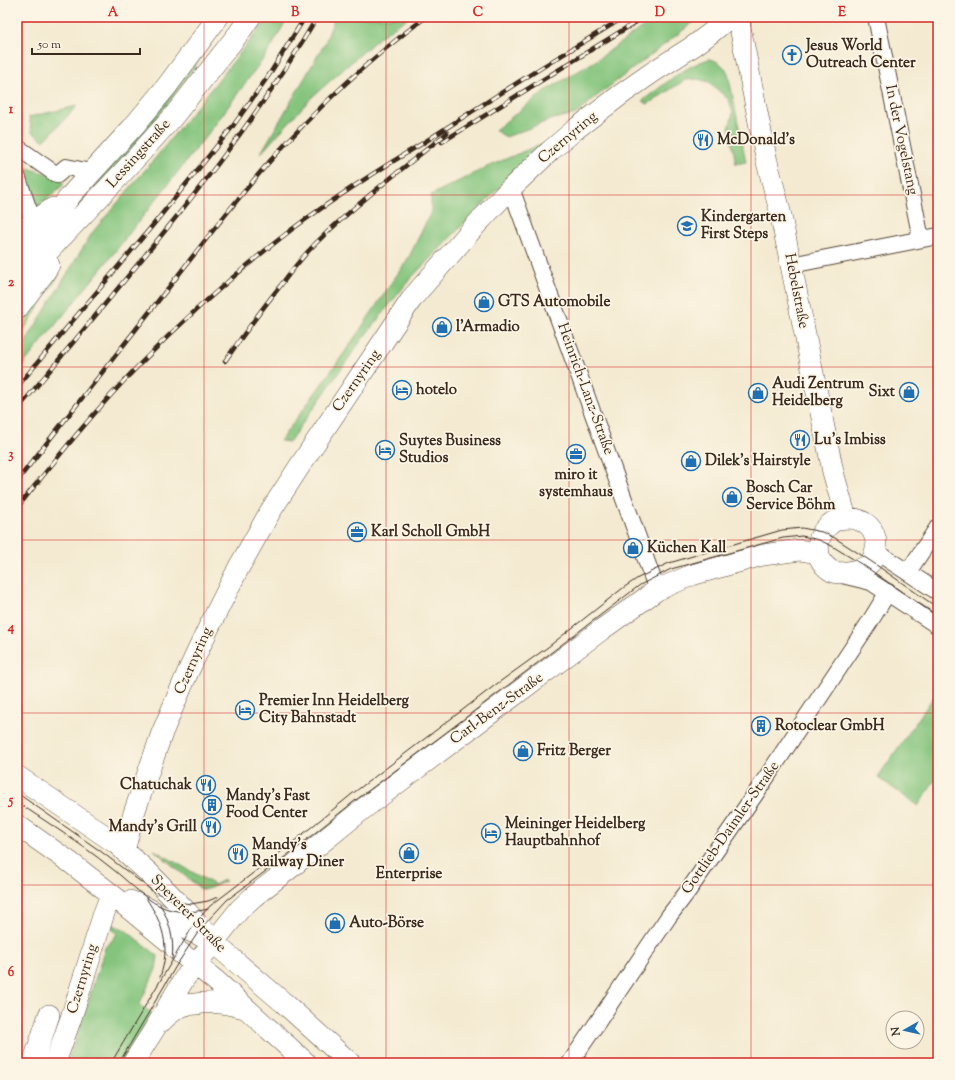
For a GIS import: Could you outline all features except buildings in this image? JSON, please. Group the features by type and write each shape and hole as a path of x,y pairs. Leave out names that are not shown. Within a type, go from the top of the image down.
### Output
{"main road":[{"name":"Lessingstraße","path":"17,265 71,195 167,86 218,17"},
{"name":"Czernyring","path":"120,847 162,733 187,674 239,567 270,512 324,428 413,297 475,226 511,188 550,151 577,128 653,72 712,32 730,17"},
{"name":"Hebelstraße","path":"738,17 767,162 779,207 833,472 846,518"},
{"name":"Lessingstraße","path":"17,282 25,276 172,118 239,33 247,18"},
{"path":"17,236 33,222 71,195"},
{"path":"17,309 44,273 64,234"},
{"path":"846,518 854,518 868,525 873,532 876,541 875,551 872,562 866,567 837,573 831,571 826,566 818,553 819,540 822,532 832,523 846,518"},
{"name":"Carl-Benz-Straße","path":"214,941 240,909 253,897 363,809 601,630 657,590 692,575 763,555 799,550 818,553"},
{"name":"Speyerer Straße","path":"17,776 120,847 150,874 188,912 222,950 289,1007 350,1063"},
{"name":"Speyerer Straße","path":"17,826 71,862 107,891 178,951 196,964 306,1063"},
{"name":"Czernyring","path":"55,1063 71,1018 104,913 107,891"},
{"path":"107,891 145,907 190,931 214,941 180,985 133,1063"},
{"path":"157,1025 172,1012 183,1006 214,1002 227,1003 247,1009"},
{"name":"Czernyring","path":"33,1063 49,1015"}],"street":[{"name":"In der Vogelstang","path":"876,17 921,239"},
{"path":"17,147 57,175 66,167 91,172"},
{"path":"17,176 33,222"},
{"name":"Heinrich-Lanz-Straße","path":"511,188 657,590"},
{"path":"791,265 938,236"},
{"path":"908,572 938,527"},
{"path":"875,551 938,592"},
{"path":"837,573 871,582 938,626"},
{"name":"Gottlieb-Daimler-Straße","path":"570,1063 669,916 688,892 756,793 869,624 888,592"}],"green space":[{"path":"269,17 288,17 271,48 214,126 110,258 17,372 17,356 92,233 157,156"},
{"path":"335,17 409,17 381,36 312,97 261,153 325,43"},
{"path":"656,17 699,17 576,114 553,119 506,137 495,130 545,91 597,60"},
{"path":"219,30 169,102 136,144 98,185 90,187"},
{"path":"709,59 720,64 728,73 746,162 736,164 729,128 733,113 729,100 709,82 697,79 685,80 648,104 642,101 682,71"},
{"path":"77,106 44,141 32,132 29,117"},
{"path":"543,143 410,279 363,338 289,442 280,441 345,352 409,257 431,212 431,195 487,167"},
{"path":"17,165 58,177 64,184 35,210 28,202"},
{"path":"60,273 17,341 17,326"},
{"path":"937,692 938,776 918,806 878,777"},
{"path":"154,850 215,885 224,880 226,881 202,890"},
{"path":"112,925 124,929 158,956 156,969 139,1005 154,1014 124,1063 67,1063 106,945 109,944 117,934 111,927"}],"tram line":[{"path":"111,1063 190,931 210,906 282,851 352,794 638,578 669,563 782,530 802,528 822,532 835,538 938,608"},
{"path":"119,1063 176,966 197,934 227,900 286,856 356,800 640,585 671,569 783,538 802,536 819,540 832,546 866,567 938,617"},
{"path":"17,793 159,894 177,902 191,904 208,901 218,897"},
{"path":"17,802 64,833 116,872 147,898 160,906 184,912 208,909"},
{"path":"146,898 157,917 164,936 165,955 160,977"},
{"path":"160,904 172,937 172,959"}],"railway":[{"path":"17,387 153,225 233,126 269,75 305,17"},
{"path":"17,410 142,259 223,157 282,74 317,17"},
{"path":"17,481 219,223 270,161 306,122 344,85 384,50 426,17"},
{"path":"17,508 92,416 140,364 194,311 271,246 307,218 356,185 624,17"},
{"path":"442,142 644,17"},
{"path":"225,361 289,274 316,243 364,200 447,133"}],"place":[{"name":"Jesus World Outreach Center","path":"792,55"},
{"name":"McDonald's","path":"703,140"},
{"name":"Kindergarten First Steps","path":"687,226"},
{"name":"GTS Automobile","path":"484,302"},
{"name":"l'Armadio","path":"442,327"},
{"name":"hotelo","path":"402,390"},
{"name":"Sixt","path":"909,392"},
{"name":"Audi Zentrum Heidelberg","path":"758,393"},
{"name":"Lu's Imbiss","path":"800,440"},
{"name":"Suytes Business Studios","path":"385,450"},
{"name":"miro it systemhaus","path":"576,454"},
{"name":"Dilek's Hairstyle","path":"691,461"},
{"name":"Bosch Car Service Böhm","path":"732,497"},
{"name":"Karl Scholl GmbH","path":"357,532"},
{"name":"Küchen Kall","path":"633,548"},
{"name":"Premier Inn Heidelberg City Bahnstadt","path":"245,710"},
{"name":"Rotoclear GmbH","path":"761,726"},
{"name":"Fritz Berger","path":"523,751"},
{"name":"Chatuchak","path":"206,785"},
{"name":"Mandy's Fast Food Center","path":"212,805"},
{"name":"Mandy's Grill","path":"211,827"},
{"name":"Meininger Heidelberg Hauptbahnhof","path":"491,833"},
{"name":"Enterprise","path":"409,853"},
{"name":"Mandy's Railway Diner","path":"238,854"},
{"name":"Auto-Börse","path":"335,923"}]}
